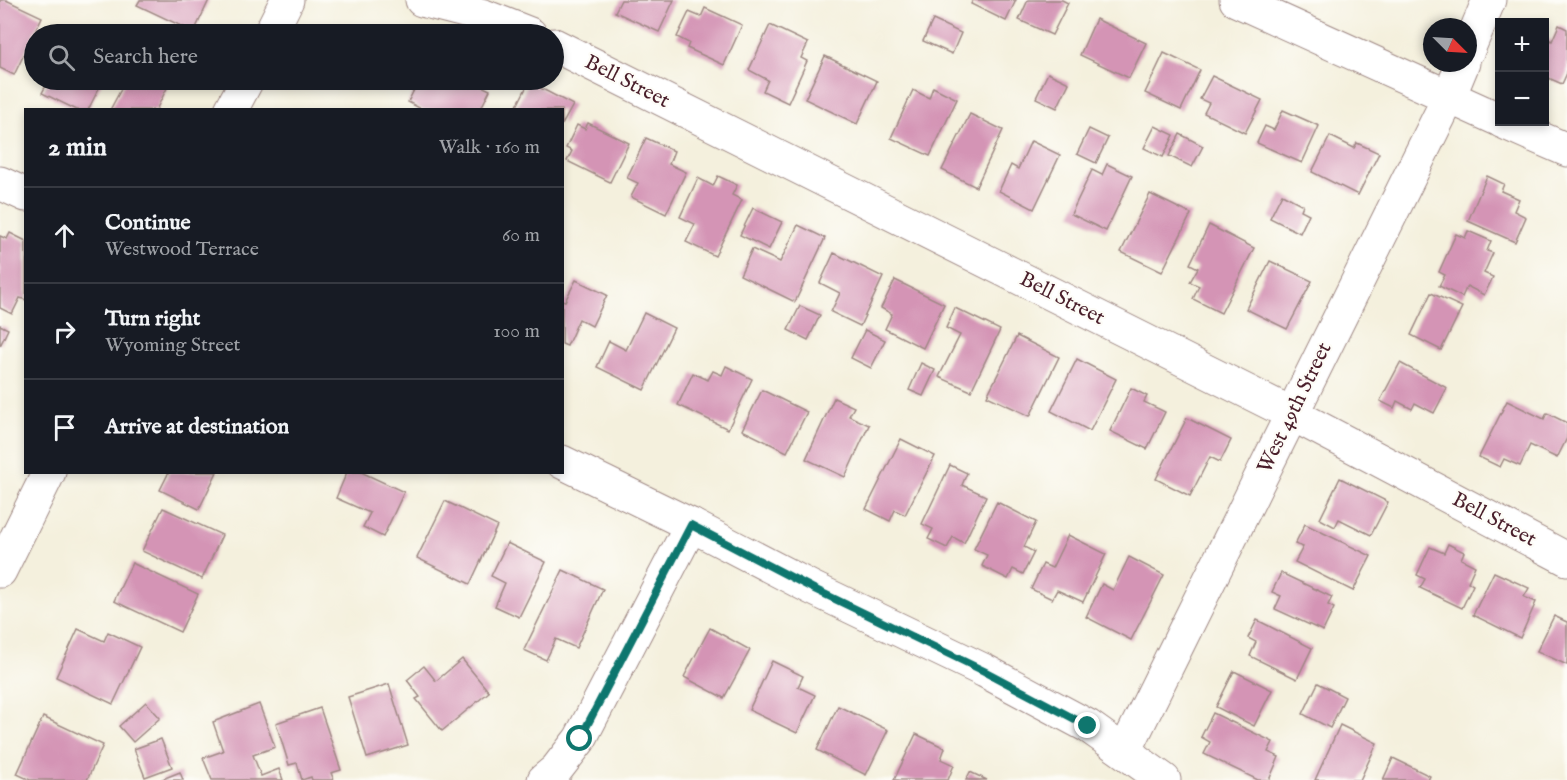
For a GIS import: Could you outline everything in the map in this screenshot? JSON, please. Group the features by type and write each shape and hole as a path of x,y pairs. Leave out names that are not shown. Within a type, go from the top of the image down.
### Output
{"street":[{"path":"275,24 287,0"},
{"path":"422,0 484,16 504,24"},
{"path":"1236,0 1495,118"},
{"path":"1477,29 1489,0"},
{"name":"Bell Street","path":"564,50 1292,414 1567,559"},
{"name":"West 49th Street","path":"1125,751 1449,97 1459,72"},
{"path":"232,108 242,90"},
{"path":"1512,126 1567,150"},
{"path":"0,183 24,194"},
{"path":"564,463 812,588 984,671 1088,726 1164,780"},
{"path":"0,571 48,474"},
{"path":"544,780 556,770 580,739 691,525"}],"building":[{"path":"0,0 6,0 42,17 39,24 24,24 24,54 14,75 0,68"},
{"path":"140,0 209,0 198,24 177,24 137,5"},
{"path":"621,0 674,0 659,32 615,12"},
{"path":"973,0 1016,0 1006,21 971,4"},
{"path":"1028,0 1062,0 1068,3 1052,35 1019,20"},
{"path":"705,8 742,25 724,65 687,48 689,43 677,37 689,12 701,17"},
{"path":"1096,19 1146,43 1129,78 1080,55"},
{"path":"933,20 961,33 952,54 923,41"},
{"path":"770,25 808,43 801,58 807,61 788,103 763,91 768,80 749,70"},
{"path":"1559,25 1567,29 1567,73 1562,84 1549,78 1549,40 1552,41"},
{"path":"1164,53 1200,70 1181,110 1145,93"},
{"path":"825,56 877,81 857,124 805,99"},
{"path":"1048,73 1069,83 1057,108 1036,98"},
{"path":"1212,76 1262,100 1245,133 1204,113 1209,103 1200,99"},
{"path":"933,87 957,99 930,156 891,138 913,90 929,98"},
{"path":"44,90 98,90 89,108 73,108 42,93"},
{"path":"121,90 166,90 157,108 111,108"},
{"path":"414,90 490,90 481,108 419,108 408,102"},
{"path":"525,90 544,90 573,105 564,121 564,108 516,108"},
{"path":"1283,110 1319,126 1302,163 1257,143 1265,126 1274,130"},
{"path":"970,114 1003,130 976,187 942,170"},
{"path":"588,123 629,143 610,182 567,161 572,151 566,148 577,125 585,129"},
{"path":"1155,126 1174,135 1163,157 1144,148"},
{"path":"1089,129 1108,138 1096,163 1077,154"},
{"path":"1180,134 1203,146 1192,167 1169,156"},
{"path":"1330,136 1354,148 1357,143 1379,153 1358,195 1312,172"},
{"path":"646,138 674,151 669,164 686,172 666,214 631,197 638,183 627,178"},
{"path":"1031,141 1060,155 1034,209 999,191 1011,165 1018,169"},
{"path":"1107,164 1132,176 1106,231 1071,214 1092,170 1102,175"},
{"path":"718,176 737,185 732,195 742,200 715,256 686,242 695,224 680,217 698,178 713,186"},
{"path":"1487,176 1504,184 1501,191 1519,199 1514,211 1526,217 1515,242 1468,221"},
{"path":"1150,194 1191,214 1162,272 1121,252"},
{"path":"1282,194 1303,205 1301,210 1309,214 1300,233 1270,218"},
{"path":"753,208 782,222 769,249 740,235"},
{"path":"798,225 825,238 795,302 740,275 752,249 780,262"},
{"path":"1209,225 1254,248 1221,313 1193,299 1199,286 1190,282 1198,268 1190,264"},
{"path":"1468,231 1491,241 1487,251 1493,253 1484,273 1493,277 1484,295 1467,286 1462,297 1439,286 1445,275 1439,272 1456,234 1465,238"},
{"path":"10,233 24,240 24,299 20,298 12,314 0,308 0,236 7,239"},
{"path":"834,253 883,277 860,326 831,312 840,293 820,283"},
{"path":"1270,261 1312,281 1287,329 1246,309"},
{"path":"576,280 607,295 592,326 579,319 567,346 564,345 565,301"},
{"path":"895,280 944,304 923,348 885,329 892,314 881,308"},
{"path":"1431,293 1462,307 1441,350 1411,335"},
{"path":"800,306 820,315 808,340 788,330"},
{"path":"955,308 1000,330 971,391 939,377 960,335 946,328"},
{"path":"644,313 674,328 644,390 597,367 609,341 626,350"},
{"path":"0,325 8,329 0,346"},
{"path":"865,330 885,340 871,368 851,358"},
{"path":"1017,336 1059,357 1030,416 987,396"},
{"path":"1077,359 1116,379 1090,431 1051,411"},
{"path":"921,363 935,370 923,396 909,390"},
{"path":"1400,363 1447,388 1434,413 1415,403 1412,409 1397,401 1394,408 1380,401"},
{"path":"726,366 752,379 728,429 678,405 693,373 708,380 713,371 722,375"},
{"path":"1131,388 1147,396 1144,402 1165,412 1147,449 1110,431"},
{"path":"762,390 807,412 787,452 742,430"},
{"path":"834,398 854,407 849,416 869,425 845,477 806,459"},
{"path":"1507,401 1544,419 1547,413 1567,423 1567,438 1557,458 1530,445 1520,466 1504,459 1500,467 1479,457"},
{"path":"1187,418 1231,440 1220,462 1210,457 1190,496 1156,479"},
{"path":"901,439 935,456 905,515 895,510 890,521 866,509"},
{"path":"950,465 967,473 962,485 986,496 964,543 953,537 947,548 928,539 933,529 922,524"},
{"path":"168,474 216,474 199,509 160,490"},
{"path":"346,474 365,474 404,492 383,537 363,527 370,513 336,498"},
{"path":"1340,478 1388,502 1371,535 1339,519 1335,527 1320,519"},
{"path":"445,501 497,526 470,584 417,558"},
{"path":"997,502 1036,522 1024,547 1034,552 1023,574 1013,569 1008,579 982,566 987,555 974,549"},
{"path":"163,508 222,535 202,579 142,551"},
{"path":"1305,524 1371,556 1353,591 1295,562 1303,547 1295,544"},
{"path":"1068,535 1106,554 1083,602 1057,590 1052,599 1031,589 1043,564 1052,568"},
{"path":"507,543 546,562 519,617 495,606 505,583 491,576"},
{"path":"1448,544 1464,552 1461,559 1475,566 1468,582 1473,585 1462,608 1420,588 1425,579 1417,575 1430,547 1444,553"},
{"path":"1129,557 1164,575 1131,640 1086,617 1102,584 1113,590"},
{"path":"132,563 198,594 180,632 114,601"},
{"path":"563,570 603,589 576,648 556,639 546,660 524,650"},
{"path":"1494,572 1529,588 1524,597 1536,602 1520,638 1473,615"},
{"path":"1281,573 1332,597 1328,605 1334,608 1323,631 1275,609 1281,596 1272,592"},
{"path":"1554,616 1567,622 1567,665 1537,651"},
{"path":"1257,620 1312,648 1297,679 1250,656 1256,642 1248,638"},
{"path":"710,628 750,650 724,698 684,677"},
{"path":"78,629 104,641 108,632 140,647 113,704 56,677"},
{"path":"462,659 489,692 442,731 416,699 420,697 407,680 424,666 436,681"},
{"path":"772,661 803,676 798,687 815,695 797,733 749,710"},
{"path":"1234,671 1272,690 1254,726 1216,707"},
{"path":"1318,683 1345,697 1330,728 1303,714"},
{"path":"389,684 408,745 367,758 348,697"},
{"path":"146,702 160,718 133,742 119,726"},
{"path":"259,704 275,747 253,755 261,776 279,769 283,780 212,780 203,758 223,751 213,722"},
{"path":"838,706 888,730 866,775 817,750"},
{"path":"320,708 341,770 331,773 334,780 312,780 311,777 302,780 297,763 289,765 276,723"},
{"path":"1213,713 1273,742 1268,752 1279,757 1269,780 1258,780 1204,754 1210,742 1201,737"},
{"path":"43,717 103,745 87,780 30,780 17,774"},
{"path":"1340,725 1377,743 1360,780 1315,780"},
{"path":"916,734 945,748 941,759 954,765 948,780 894,780"},
{"path":"161,739 172,767 145,777 134,749"},
{"path":"1393,758 1430,776 1428,780 1383,780"},
{"path":"180,772 183,780 160,780"},
{"path":"970,772 987,780 966,780"}],"route":[{"path":"580,739 691,525 812,588 984,671 1088,726"}]}
